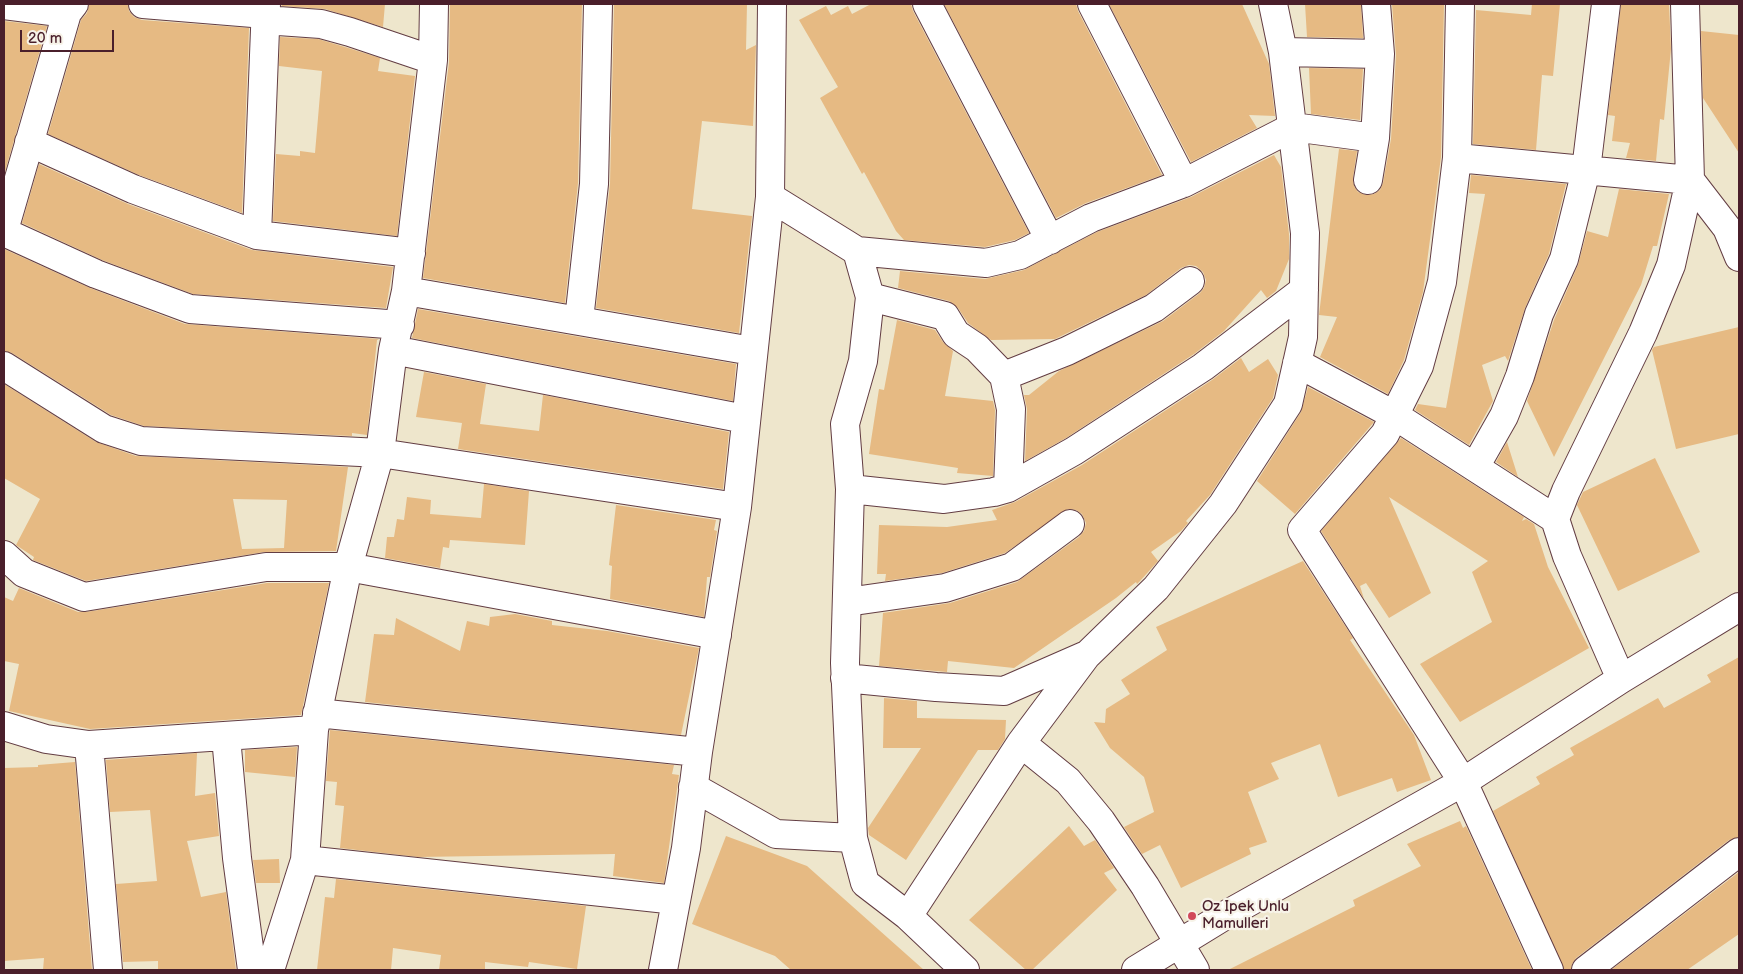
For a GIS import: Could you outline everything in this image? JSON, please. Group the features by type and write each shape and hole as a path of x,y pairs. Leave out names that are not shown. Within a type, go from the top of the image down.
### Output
{"street":[{"path":"142,4 265,13 350,32 433,60"},
{"path":"270,970 304,860 315,722 348,566 380,453 411,253 433,60 434,4"},
{"path":"580,320 594,184 598,4"},
{"path":"663,970 676,900 737,506 752,351 770,197 772,4"},
{"path":"928,4 1050,240"},
{"path":"1092,4 1184,183"},
{"path":"908,916 1021,743 1086,656 1156,588 1223,504 1288,404 1302,337 1305,233 1283,52 1273,4"},
{"path":"1368,180 1375,138 1380,54 1376,4"},
{"path":"1460,4 1457,158 1442,282 1419,366 1384,434 1302,530 1463,782 1549,970"},
{"path":"1475,467 1504,416 1520,376 1539,314 1564,259 1586,170 1606,4"},
{"path":"1555,519 1566,491 1643,333 1672,265 1690,180 1685,4"},
{"path":"4,5 70,8 4,231 96,274 190,309 397,338 745,419"},
{"path":"257,235 265,13"},
{"path":"1283,52 1380,54"},
{"path":"770,197 857,251 986,263 1020,255 1091,218 1184,183 1293,127 1375,138"},
{"path":"29,142 133,189 257,235 411,253"},
{"path":"1457,158 1690,180 1726,228 1739,257"},
{"path":"857,251 870,298 863,361 844,424 850,489 846,678 852,838 864,883 908,916 965,970"},
{"path":"1004,376 1067,351 1154,308 1190,281"},
{"path":"406,290 752,351"},
{"path":"850,489 944,498 994,492 1008,488 1074,451 1203,367 1304,290"},
{"path":"870,298 945,316 956,334 977,348 1004,376 1011,409 1008,488"},
{"path":"1297,363 1394,415 1555,519 1567,556 1621,680"},
{"path":"4,366 104,429 141,441 380,453 737,506"},
{"path":"847,602 945,588 1012,567 1070,524"},
{"path":"4,555 24,573 84,597 266,567 348,566 717,635"},
{"path":"1136,970 1178,944 1463,782 1621,680 1739,607"},
{"path":"846,678 936,687 1004,691 1086,656"},
{"path":"4,726 46,739 89,745 226,737 315,722 698,752"},
{"path":"226,737 236,858 252,970"},
{"path":"1021,743 1068,781 1101,821 1145,886 1195,970"},
{"path":"89,745 108,970"},
{"path":"693,787 776,834 852,838"},
{"path":"1586,970 1739,852"},
{"path":"304,860 676,900"}],"building":[{"path":"89,4 128,4 129,11 134,17 142,20 249,28 242,213 139,175 48,134 81,20 87,13"},
{"path":"281,4 385,4 383,27 325,9 282,6"},
{"path":"450,4 582,4 578,183 565,303 423,278 449,62"},
{"path":"614,4 747,4 746,50 756,45 753,126 702,121 692,209 752,216 739,333 596,308 610,184"},
{"path":"871,4 911,4 1029,233 1015,240 985,247 904,240 896,231 820,98 838,87 799,20 826,6 831,15 848,6 852,14"},
{"path":"944,4 1076,4 1162,175 1086,203 1056,218"},
{"path":"1109,4 1242,4 1269,64 1275,116 1249,115 1257,128 1191,162"},
{"path":"1305,4 1361,4 1363,38 1307,37"},
{"path":"1392,4 1444,4 1441,157 1423,292 1404,360 1388,394 1320,357 1337,317 1319,315 1339,149 1357,151 1353,178 1354,186 1358,192 1366,195 1374,194 1380,190 1383,183 1391,139 1396,55"},
{"path":"1532,4 1560,4 1553,76 1542,75 1536,150 1473,144 1476,10 1531,15"},
{"path":"1621,4 1669,4 1671,49 1664,120 1660,119 1656,161 1626,158 1630,143 1612,141 1615,116 1608,115"},
{"path":"4,21 47,26 4,175"},
{"path":"1701,31 1739,35 1739,153 1703,98"},
{"path":"280,37 318,39 380,58 378,71 415,76 397,236 273,221 276,154 300,156 300,151 315,153 322,71 279,66"},
{"path":"1309,68 1363,69 1360,120 1311,114"},
{"path":"1274,155 1281,167 1289,234 1289,259 1276,291 1267,298 1261,290 1224,331 1194,354 1066,438 1025,461 1027,409 1024,395 1029,395 1059,371 1163,321 1200,293 1204,288 1206,280 1203,272 1196,266 1189,265 1181,268 1146,295 1055,339 991,340 968,323 958,308 949,301 898,288 900,271 985,279 1024,270 1097,232 1191,197"},
{"path":"39,164 128,204 252,250 393,267 386,308 193,294 102,260 22,223"},
{"path":"1471,175 1566,184 1549,254 1525,308 1508,361 1505,356 1482,365 1493,401 1469,445 1415,410 1418,404 1446,408 1485,194 1469,193"},
{"path":"1619,189 1669,194 1657,246 1653,246 1641,285 1554,457 1527,401 1554,320 1578,265 1587,231 1608,237"},
{"path":"4,249 90,288 185,324 379,339 377,340 367,435 352,433 352,436 144,426 111,415 12,353 4,351"},
{"path":"418,309 736,364 733,401 412,338"},
{"path":"897,320 935,330 943,342 953,351 945,396 993,401 995,410 993,476 957,473 958,468 869,454 879,389 884,390"},
{"path":"1739,327 1739,434 1676,449 1652,350 1654,347"},
{"path":"1241,358 1249,372 1268,359 1278,375 1273,398 1210,495 1186,521 1188,523 1181,531 1151,552 1158,561 1137,584 1136,582 1116,598 1014,668 948,661 947,672 879,666 883,613 950,603 1017,582 1079,537 1084,531 1086,523 1082,514 1076,510 1068,509 1005,553 942,573 885,581 886,574 877,574 879,525 947,527 997,520 992,510 1015,502 1082,465 1212,380"},
{"path":"424,372 486,384 480,424 539,431 543,395 729,432 723,489 458,449 462,423 416,417"},
{"path":"4,384 96,442 136,456 348,467 336,551 264,552 86,581 33,560 34,557 16,545 40,499 4,478","holes":["233,499 287,500 284,548 242,549"]},
{"path":"1308,387 1374,422 1295,514 1257,481 1301,412"},
{"path":"1401,438 1524,517 1522,521 1526,519 1534,524 1548,567 1589,648 1460,722 1420,664 1492,622 1472,572 1488,561 1389,497 1431,593 1389,618 1366,583 1360,586 1364,599 1321,531"},
{"path":"1507,442 1518,477 1496,462"},
{"path":"1655,458 1700,552 1618,591 1577,505 1583,492"},
{"path":"484,484 529,491 525,545 450,540 449,548 443,547 440,568 385,558 387,537 394,537 397,519 404,520 407,497 431,500 430,514 481,518"},
{"path":"616,505 716,520 714,530 717,531 710,577 707,577 704,617 610,599 612,566 609,565"},
{"path":"1303,561 1353,638 1350,640 1414,735 1431,780 1397,792 1392,778 1338,797 1320,744 1271,763 1279,779 1248,792 1267,842 1249,848 1251,854 1181,888 1160,845 1142,854 1124,827 1154,812 1144,777 1110,748 1094,722 1105,723 1106,709 1130,694 1121,680 1167,650 1156,627"},
{"path":"267,583 329,583 301,715 90,729 9,711 19,664 4,661 4,597 13,601 19,588 78,612 86,612"},
{"path":"515,614 552,621 552,625 607,631 699,648 681,735 365,702 374,634 394,635 396,618 460,651 467,621 489,626 490,617"},
{"path":"1739,657 1739,837 1729,840 1576,958 1571,970 1564,970 1493,811 1540,784 1536,777 1574,755 1570,748 1658,698 1664,708 1711,682 1707,675"},
{"path":"884,698 917,701 917,718 1006,720 1005,739 998,750 978,750 906,860 869,835 868,828 921,748 883,748"},
{"path":"330,730 674,765 672,774 679,775 664,883 613,876 615,854 418,857 340,848 344,806 335,805 337,782 326,781"},
{"path":"297,747 295,777 245,772 245,750"},
{"path":"197,753 195,796 215,793 219,836 187,841 201,897 226,892 236,970 158,970 158,961 123,962 116,884 157,881 150,810 110,812 106,760"},
{"path":"75,762 92,970 43,970 44,958 4,961 4,768 38,767 38,765"},
{"path":"1460,821 1463,828 1466,826 1532,970 1228,970 1355,906 1353,900 1421,866 1407,844"},
{"path":"1069,826 1084,846 1095,840 1114,868 1104,873 1117,890 1032,970 1026,970 969,920"},
{"path":"726,836 807,866 924,970 791,970 775,956 692,924"},
{"path":"279,859 280,883 256,883 253,860"},
{"path":"1739,872 1739,934 1687,970 1611,970"},
{"path":"336,879 586,906 577,969 529,962 528,967 485,962 485,970 439,970 441,955 393,948 391,970 317,970 325,897 334,898"}],"place":[{"name":"Oz Ipek Unlu Mamulleri","path":"1192,916"}]}
